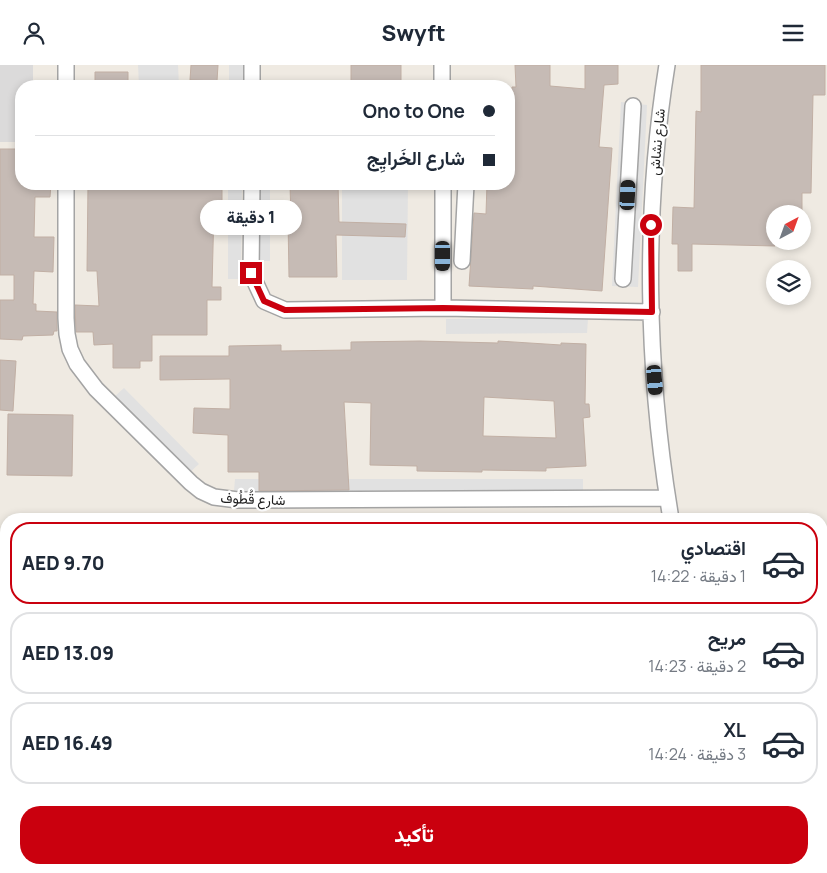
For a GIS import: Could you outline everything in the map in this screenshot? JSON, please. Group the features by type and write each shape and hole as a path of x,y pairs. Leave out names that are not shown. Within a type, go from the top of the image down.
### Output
{"street":[{"path":"66,65 66,80"},
{"path":"252,65 252,80"},
{"path":"442,65 442,80"},
{"name":"شارع نشاش","path":"667,65 661,103 652,197 652,312 660,433 670,513"},
{"path":"623,279 633,105"},
{"name":"شارع قُطُوف","path":"66,190 66,318 70,349 85,377 96,389 191,483 202,491 214,497 238,500 667,498"},
{"path":"252,190 251,273 264,301 285,310 443,308 652,312"},
{"path":"443,190 443,308"},
{"path":"462,261 466,190"},
{"path":"628,195 652,197"},
{"path":"443,204 464,210"}],"shaded area":[{"path":"0,65 33,65 33,80 15,80 15,142 0,142"},
{"path":"138,65 178,65 179,80 139,80"},
{"path":"229,65 243,65 243,80 229,80"},
{"path":"621,102 647,105 638,287 612,286"},
{"path":"228,190 242,190 241,279 228,279"},
{"path":"257,190 270,190 270,261 257,261"},
{"path":"342,190 408,190 407,280 342,280"},
{"path":"446,319 588,319 587,333 446,334"},
{"path":"124,388 199,464 189,473 114,397"},
{"path":"235,479 583,479 583,491 234,491"}],"building":[{"path":"191,65 218,65 217,80 190,80"},
{"path":"351,65 401,65 401,80 351,80"},
{"path":"515,65 550,65 550,86 585,89 585,65 618,65 618,84 604,85 599,147 612,148 602,291 533,286 533,289 469,286 474,213 486,214 487,190 515,190"},
{"path":"701,65 825,65 825,95 813,95 811,193 802,193 802,205 766,205 766,246 692,244 692,271 678,271 678,244 672,244 673,207 694,208 696,111 701,112"},
{"path":"95,72 128,72 128,80 95,80"},
{"path":"0,149 15,149 15,190 51,190 50,197 35,197 34,237 54,237 53,272 34,271 33,304 36,304 36,311 57,312 57,331 54,331 53,335 23,336 22,340 0,339 0,300 14,300 14,275 0,275"},
{"path":"88,190 222,190 222,209 214,209 212,287 221,287 221,300 207,300 207,335 152,335 152,361 140,361 140,368 113,368 113,344 94,345 93,332 76,332 75,305 99,306 97,271 87,271"},
{"path":"290,190 338,190 339,222 406,224 405,237 336,235 337,277 289,277 288,219 291,219"},
{"path":"498,341 561,345 561,343 586,344 585,404 589,404 590,417 583,418 586,466 546,468 546,471 482,470 482,472 417,471 417,466 370,465 371,403 344,402 349,490 259,491 259,472 228,472 228,435 193,433 194,408 230,409 230,379 160,380 160,356 229,356 229,346 281,345 281,351 351,350 351,342 498,343","holes":["484,397 554,401 556,438 483,436"]},
{"path":"0,360 16,361 13,411 0,410"},
{"path":"8,414 73,415 72,476 7,475"}],"route":[{"path":"251,273 264,301 285,310 443,308 652,312 651,225"}]}
